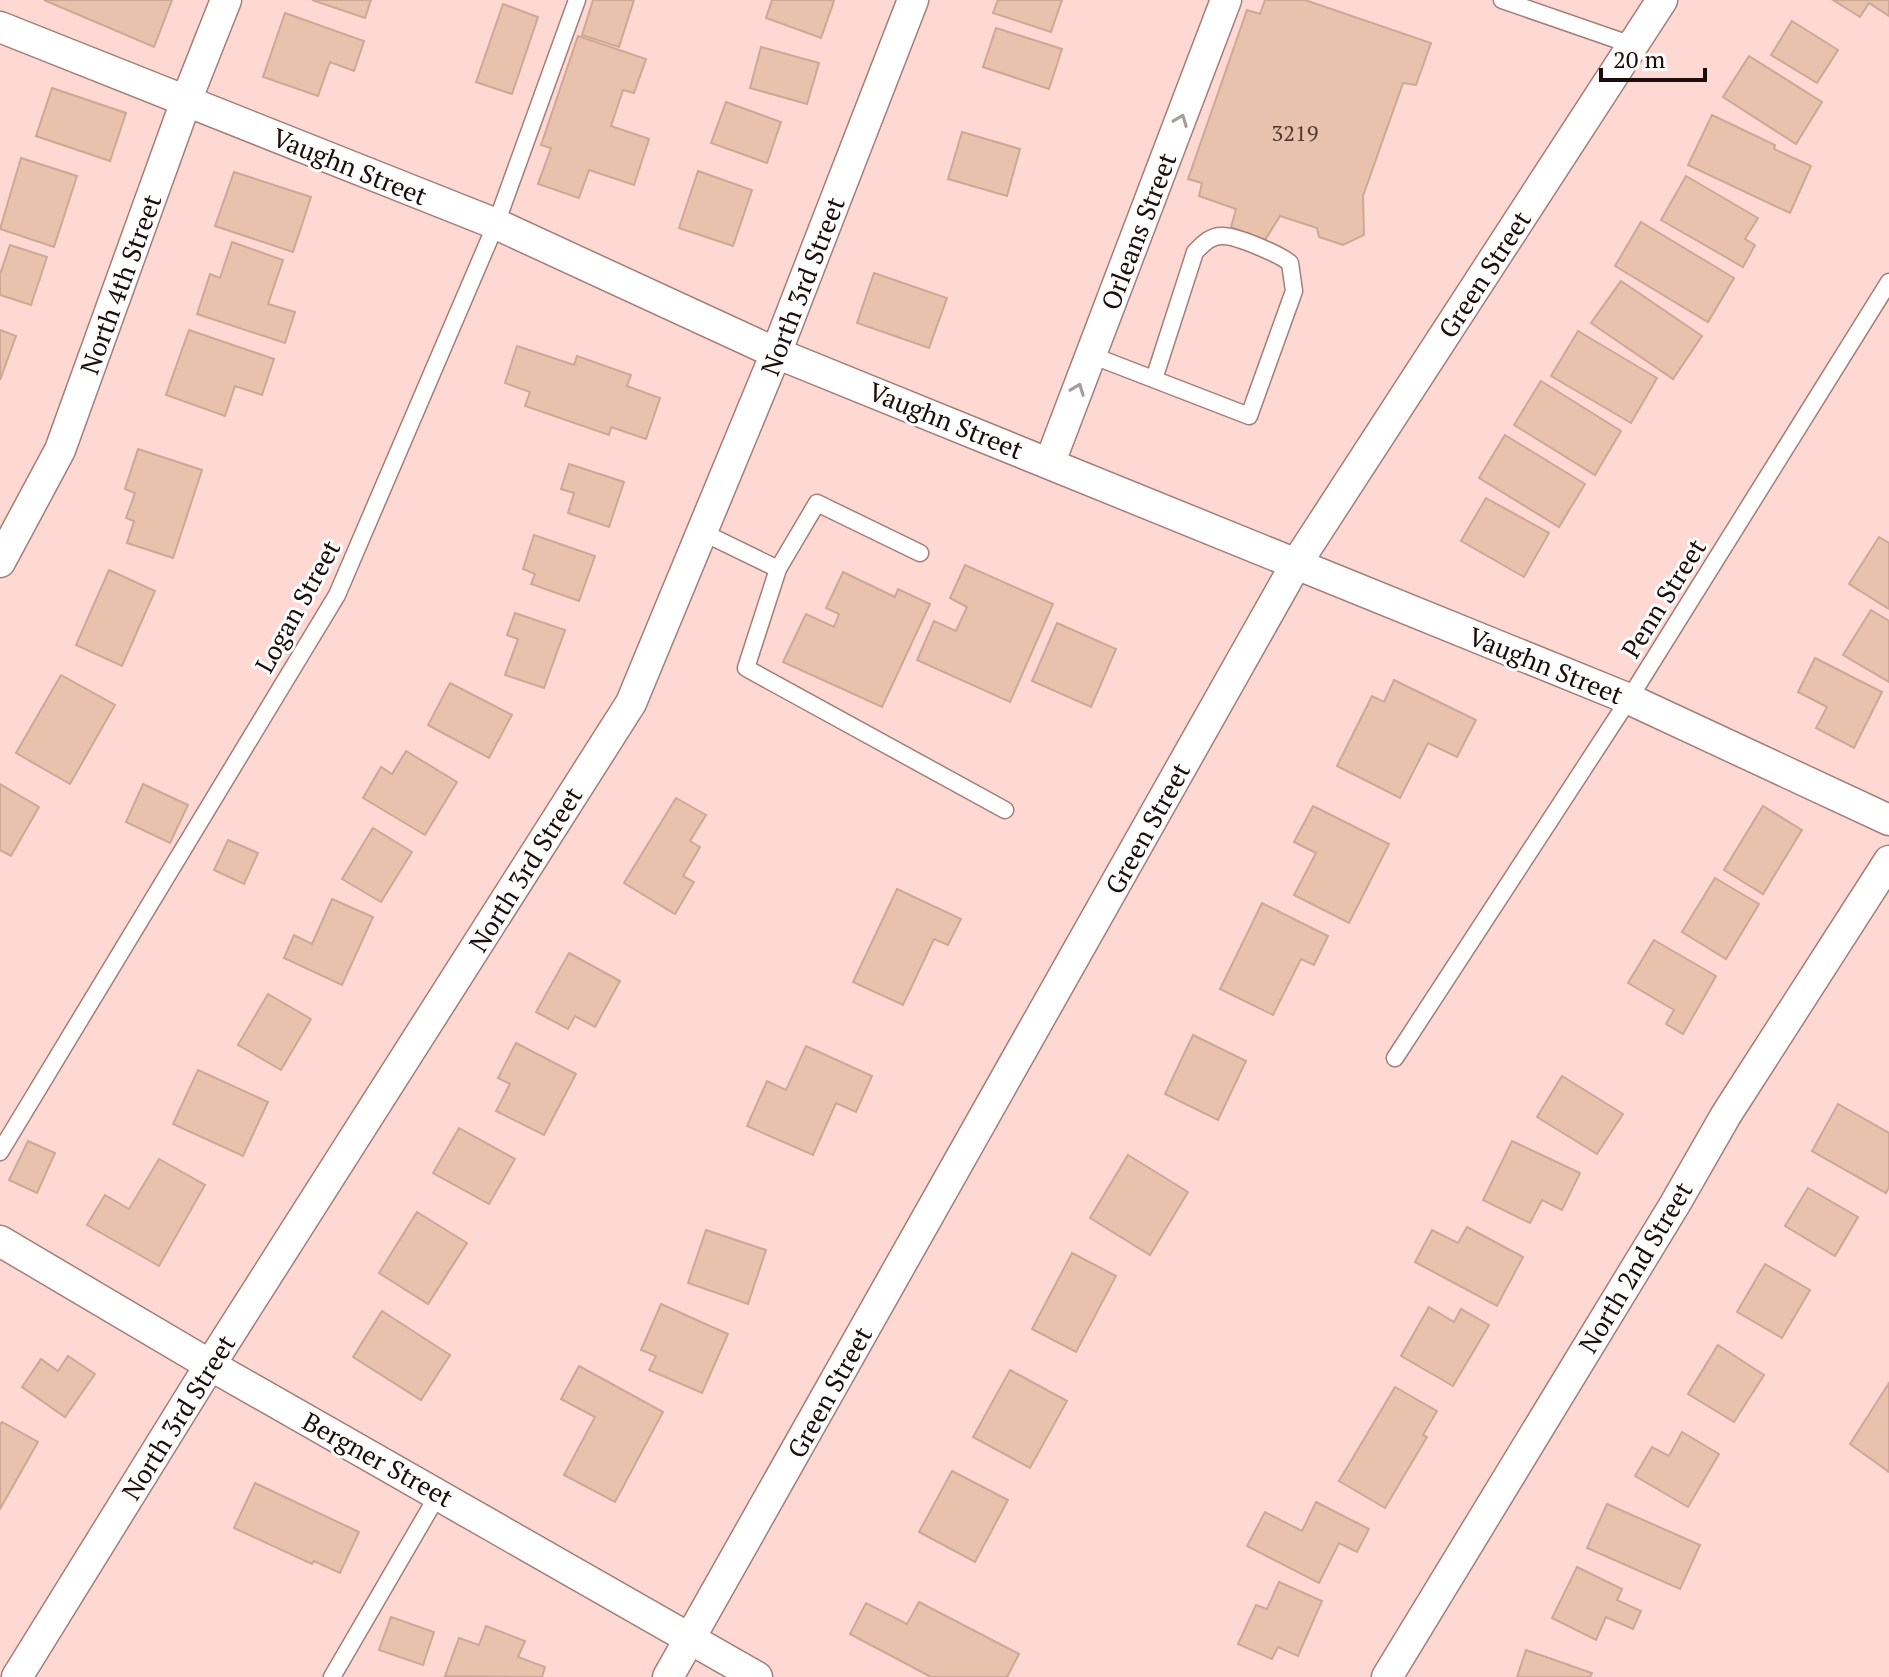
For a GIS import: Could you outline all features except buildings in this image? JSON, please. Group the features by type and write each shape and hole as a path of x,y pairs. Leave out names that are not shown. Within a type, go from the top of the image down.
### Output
{"street":[{"name":"North 4th Street","path":"0,562 60,450 186,101 226,0"},
{"name":"North 3rd Street","path":"17,1677 210,1365 631,703 776,353 913,0"},
{"name":"Green Street","path":"668,1677 1296,564 1662,0"},
{"name":"Orleans Street","path":"1050,462 1216,3"},
{"name":"Vaughn Street","path":"0,27 496,224 776,353 1629,699 1889,820"},
{"name":"North 2nd Street","path":"1387,1677 1726,1115 1889,861"},
{"name":"Bergner Street","path":"0,1241 210,1365 757,1677"}],"lane":[{"name":"Logan Street","path":"0,1152 337,595 496,224 577,0"},
{"path":"1502,0 1632,45"},
{"path":"1091,355 1249,416 1294,291 1290,263 1279,254 1223,236 1208,240 1195,252 1154,379"},
{"name":"Penn Street","path":"1395,1058 1629,699 1889,282"},
{"path":"920,553 817,503 778,569 746,668 1005,810"},
{"path":"702,532 778,569"},
{"path":"332,1677 439,1493"}]}
